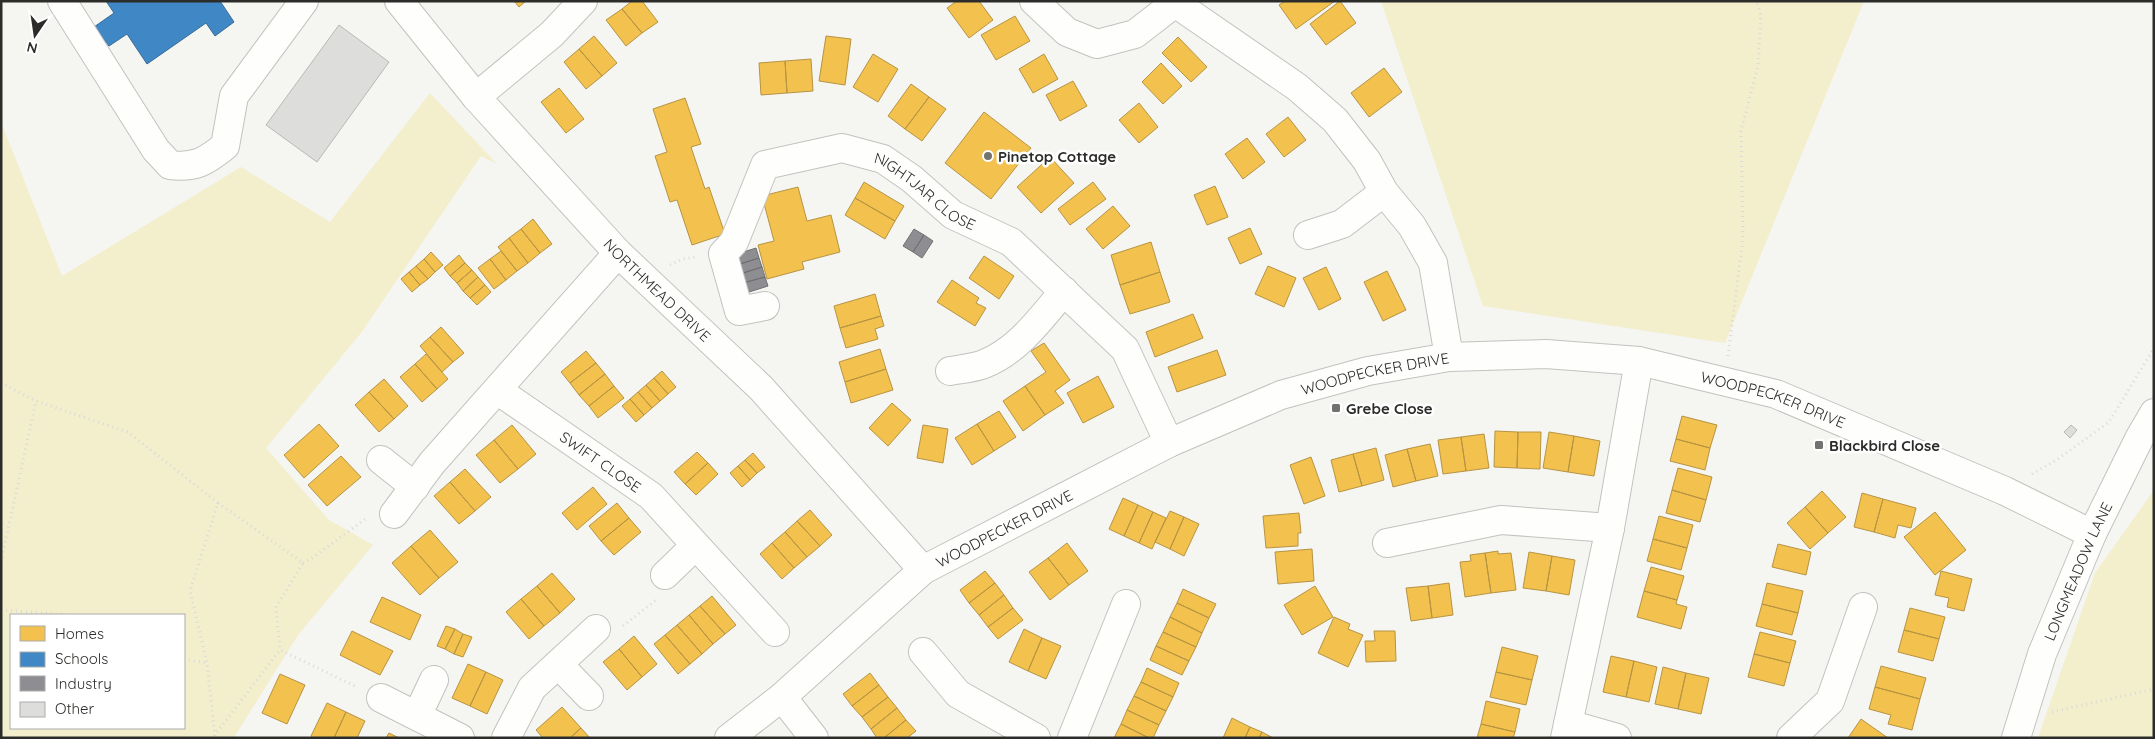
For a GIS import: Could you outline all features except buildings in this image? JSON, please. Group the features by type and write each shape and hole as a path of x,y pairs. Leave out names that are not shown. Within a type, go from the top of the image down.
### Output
{"street":[{"path":"62,1 156,150 170,165 188,167 214,155 225,146 234,96 304,1"},
{"name":"NORTHMEAD DRIVE","path":"399,1 476,98 618,253 761,388 924,570"},
{"path":"476,98 552,34 583,1"},
{"path":"1034,1 1066,32 1097,44 1136,34 1175,2 1297,87 1335,120 1367,161 1384,192 1412,226 1432,263 1449,357"},
{"name":"NIGHTJAR CLOSE","path":"723,254 734,242 765,166 842,148 883,159 912,179 953,215 1011,242 1125,349 1169,443"},
{"path":"1308,234 1342,224 1384,192"},
{"path":"394,514 432,463 618,253"},
{"path":"723,254 739,311 765,306"},
{"path":"950,371 984,364 1008,351 1029,332 1064,291"},
{"name":"WOODPECKER DRIVE","path":"729,738 782,697 924,570 1169,443 1281,395 1368,372 1449,357 1546,354 1639,361 1776,394 2005,491 2092,534"},
{"path":"1617,738 1567,731 1610,528 1639,361"},
{"name":"SWIFT CLOSE","path":"497,390 651,496 776,632"},
{"name":"LONGMEADOW LANE","path":"2019,728 2042,654 2092,534 2140,437 2154,413"},
{"path":"381,460 415,487"},
{"path":"1388,543 1501,520 1610,528"},
{"path":"665,574 695,546"},
{"path":"1072,738 1126,604"},
{"path":"1791,738 1830,700 1863,607"},
{"path":"506,738 532,688 596,629"},
{"path":"923,652 958,694 1036,738"},
{"path":"558,664 589,696"},
{"path":"417,716 434,680"},
{"path":"782,697 814,738"},
{"path":"381,698 460,738"}],"path":[{"path":"1725,381 1743,239 1741,132 1758,65 1760,15 1756,1"},
{"path":"644,277 683,259 723,254"},
{"path":"2005,491 2058,459 2109,422 2154,348"},
{"path":"1,383 36,401 128,432 218,503 303,563"},
{"path":"1,562 36,401"},
{"path":"215,737 207,664 190,591 218,503"},
{"path":"215,737 280,650 276,607 303,563 376,511 394,514"},
{"path":"596,629 618,630 646,608 667,591 665,574"},
{"path":"1,610 57,614"},
{"path":"280,650 381,698"},
{"path":"185,659 207,664"},
{"path":"2019,728 2154,689"}],"shaded area":[{"path":"1381,1 1864,1 1725,343 1483,306"},
{"path":"430,93 497,164 481,156 361,333 266,448 329,520 373,545 298,635 235,736 236,738 1,738 1,122 62,276 241,167 330,222"},
{"path":"2154,490 2154,738 2038,738 2095,573"}],"place":[{"name":"Pinetop Cottage","path":"988,156"},
{"name":"Grebe Close","path":"1336,408"},
{"name":"Blackbird Close","path":"1819,445"}]}
